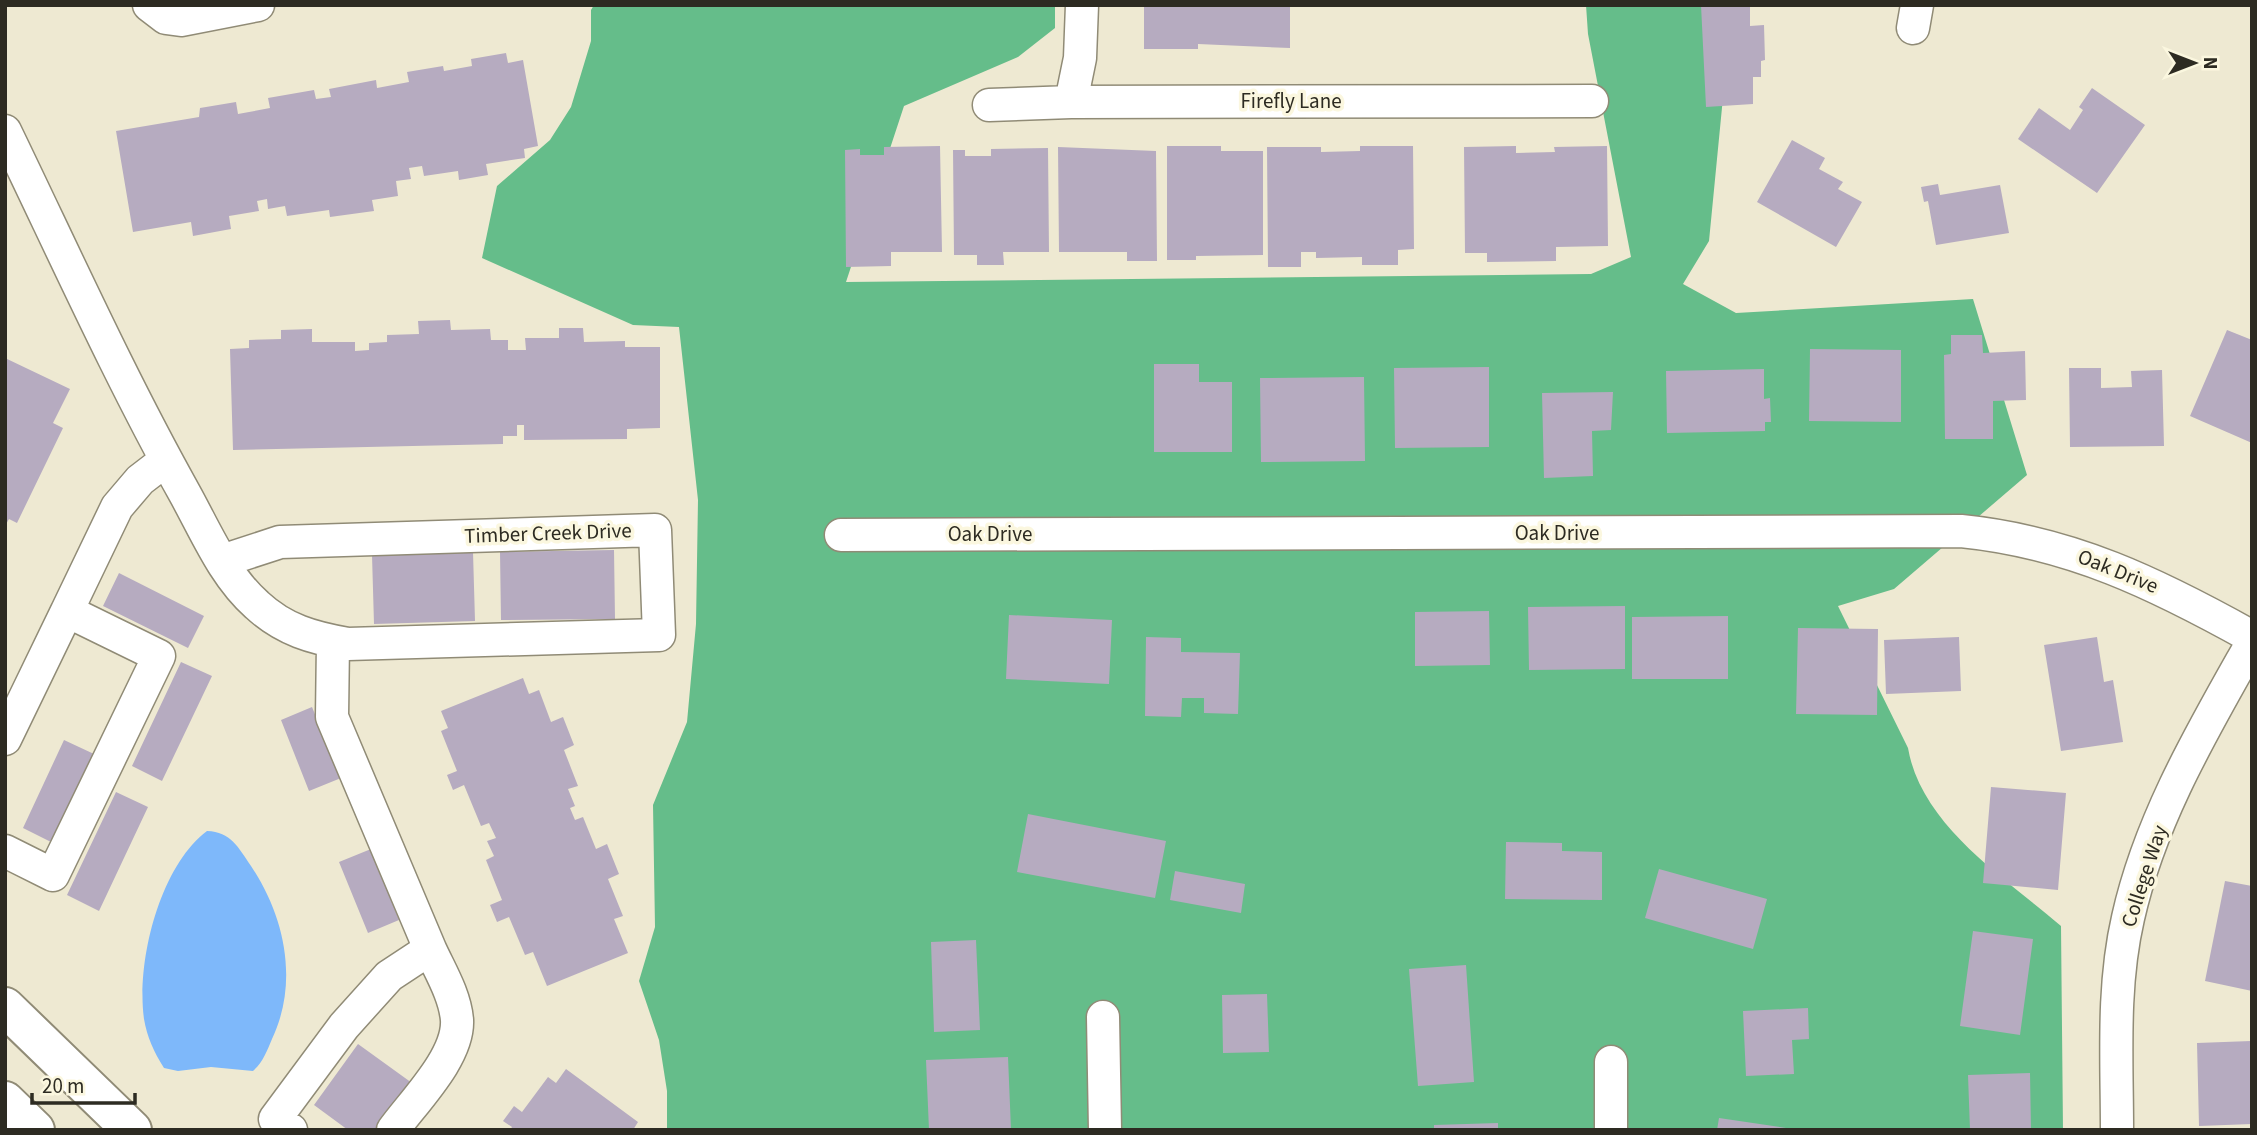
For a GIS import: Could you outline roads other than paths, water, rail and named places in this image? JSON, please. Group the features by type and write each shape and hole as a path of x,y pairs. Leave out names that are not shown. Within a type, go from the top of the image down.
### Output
{"street":[{"path":"149,5 166,18 181,20 258,5"},
{"path":"1071,102 1080,58 1082,5"},
{"name":"Firefly Lane","path":"989,105 1071,102 1592,101"},
{"name":"Timber Creek Drive","path":"5,131 166,460 222,561 256,604 281,624 306,636 333,642 395,644 659,635 655,530 280,542 222,561"},
{"path":"5,739 117,507 141,480 166,460"},
{"name":"Oak Drive","path":"841,535 1961,531 2010,536 2061,549 2145,579 2252,637"},
{"path":"5,851 53,875 159,656 67,611"},
{"path":"333,642 332,717 452,999 456,1035 452,1051 393,1130"},
{"name":"College Way","path":"2118,1130 2118,1005 2128,917 2149,848 2192,750 2252,643"},
{"path":"291,1130 275,1119 344,1026 389,976 430,949"},
{"path":"5,1007 132,1130"},
{"path":"1103,1017 1105,1130"},
{"path":"1611,1062 1611,1130"},
{"path":"5,1101 35,1130"}],"water":[{"path":"207,831 222,834 238,847 263,886 280,928 286,973 285,995 272,1039 253,1071 211,1067 178,1071 164,1068 151,1044 144,1019 144,970 155,916 176,867 190,847"}]}
